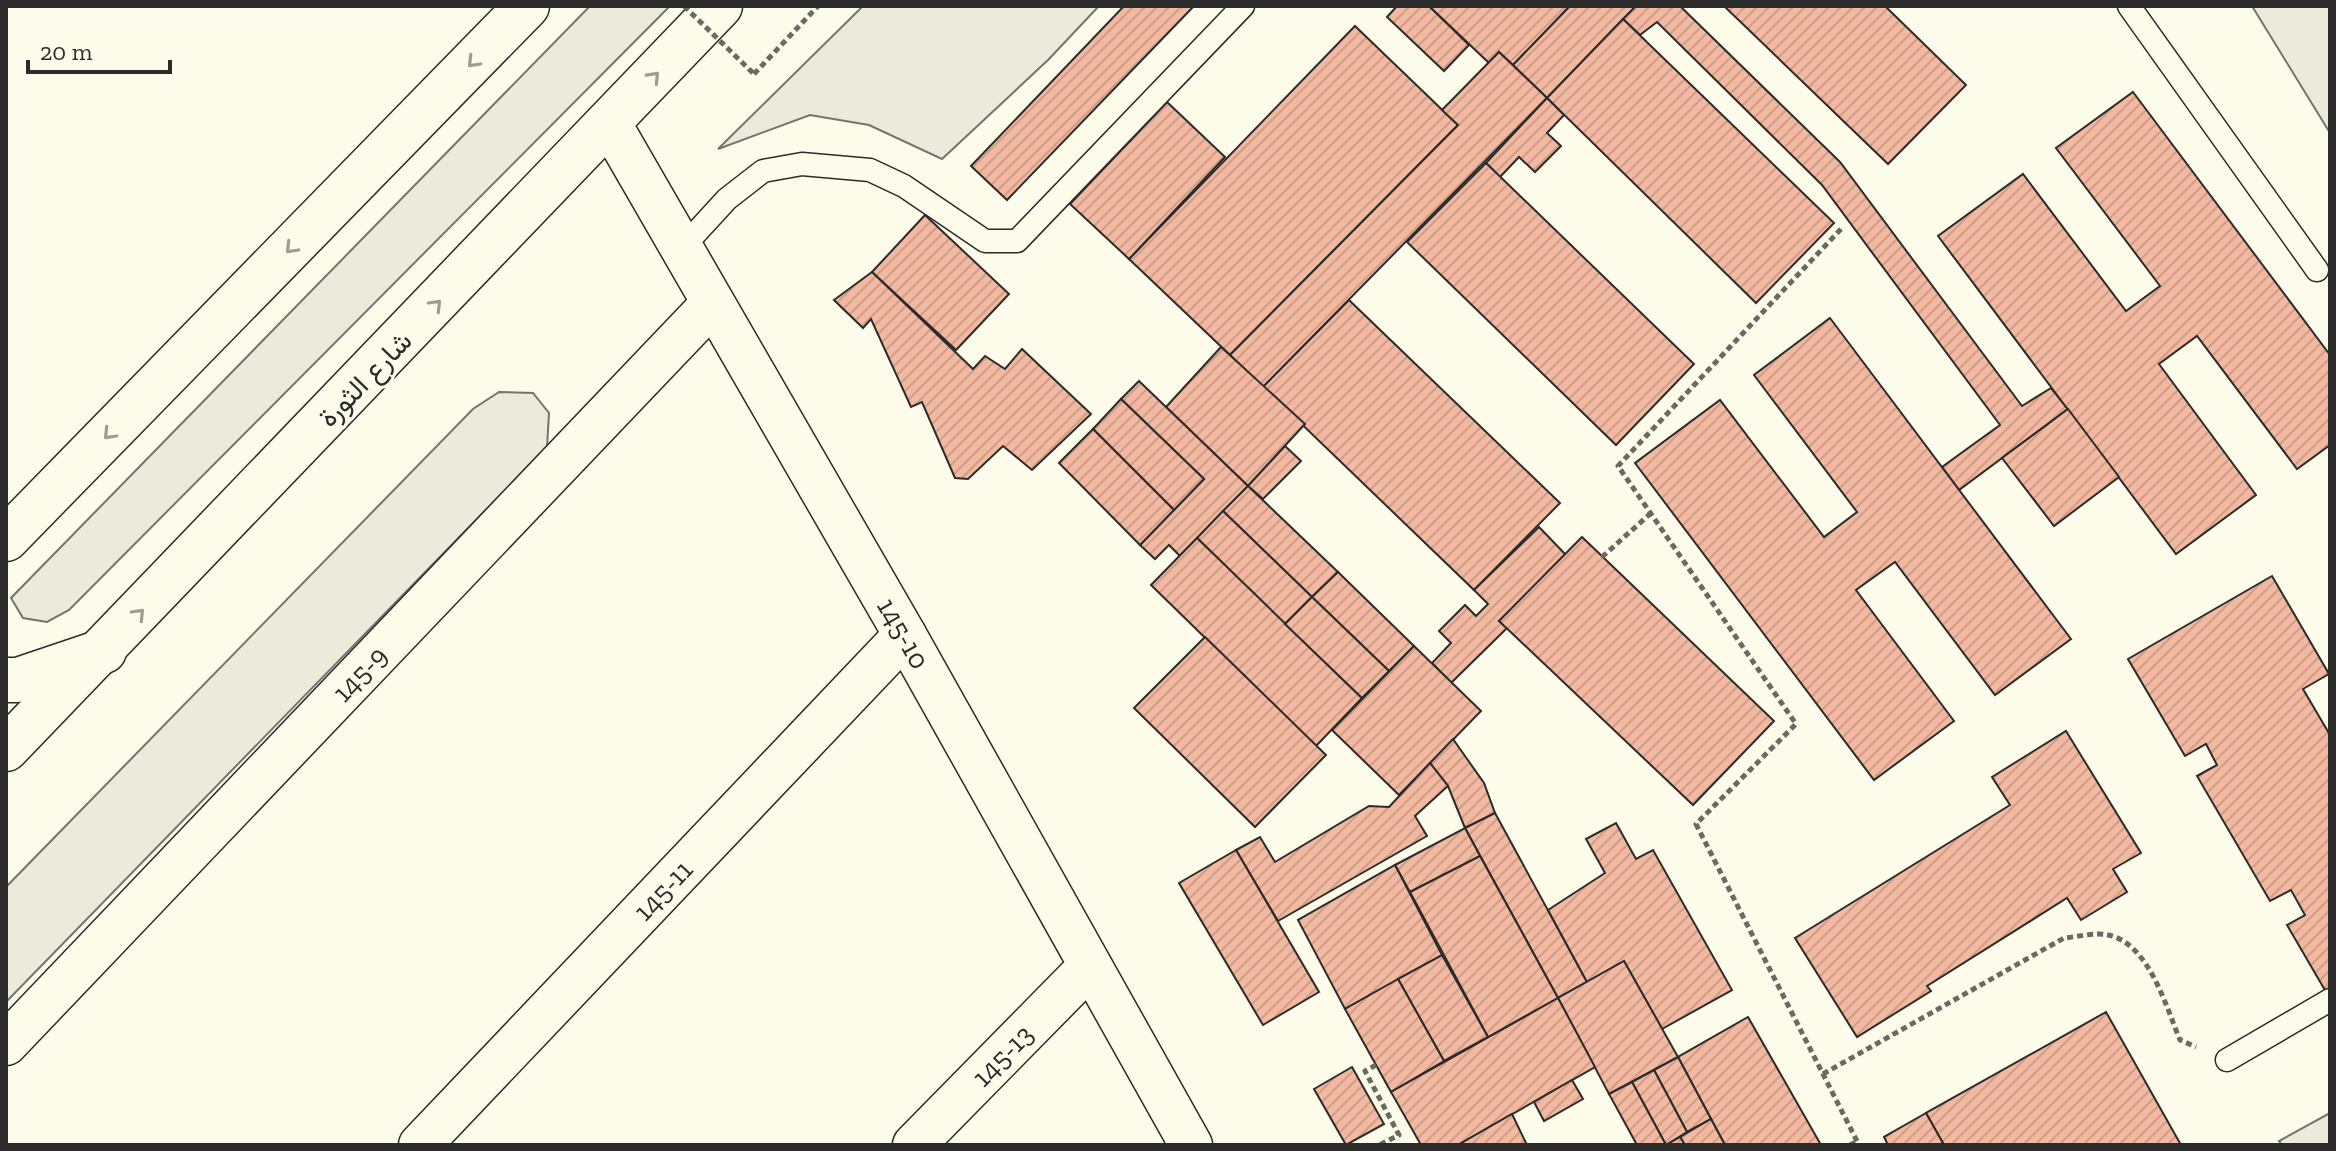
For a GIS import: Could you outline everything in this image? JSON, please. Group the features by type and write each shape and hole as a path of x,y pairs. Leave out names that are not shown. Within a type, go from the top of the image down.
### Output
{"main road":[{"path":"6,539 527,6"},
{"name":"شارع الثورة","path":"6,749 104,651 720,6"},
{"path":"6,680 18,680 104,651"}],"street":[{"name":"145-10","path":"610,124 905,635 1191,1145"},
{"name":"145-9","path":"6,1044 713,303"},
{"name":"145-11","path":"420,1145 905,635"},
{"name":"145-13","path":"914,1145 1090,966"}],"lane":[{"path":"682,248 727,199 763,171 802,164 870,170 904,186 985,241 1017,241 1243,6"},
{"path":"2129,6 2317,270"},
{"path":"2227,1060 2330,1000"}],"path":[{"path":"684,6 754,74 818,6"},
{"path":"1841,229 1618,466 1796,724 1696,824 1858,1143 1850,1145"},
{"path":"1602,557 1651,513"},
{"path":"1823,1074 2064,938 2108,934 2132,946 2153,977 2180,1040 2227,1060"},
{"path":"1376,1065 1365,1071 1399,1135 1379,1145"}],"shaded area":[{"path":"590,6 670,6 69,610 47,622 23,618 11,598"},
{"path":"863,6 1099,6 1048,60 942,159 869,125 810,115 718,149"},
{"path":"2252,6 2330,6 2330,133"},
{"path":"499,392 533,393 549,413 547,447 6,1002 6,887 473,409"},
{"path":"2330,1113 2330,1145 2282,1145 2279,1141"}],"building":[{"path":"1124,6 1194,6 1007,200 971,166"},
{"path":"1397,6 1429,6 1469,45 1444,71 1387,17"},
{"path":"1429,6 1570,6 1513,65 1499,52 1489,63"},
{"path":"1570,6 1636,6 1547,98 1513,65"},
{"path":"1636,6 1680,6 1840,162 2022,406 2051,388 2068,409 1959,490 1942,467 2000,425 1822,185 1657,22 1640,35 1623,19"},
{"path":"1724,6 1885,6 1966,85 1888,164"},
{"path":"1623,19 1834,223 1756,303 1547,98"},
{"path":"1355,26 1458,125 1230,355 1129,259"},
{"path":"1499,52 1547,98 1263,387 1230,355 1458,125 1442,110"},
{"path":"2133,92 2330,355 2330,445 2297,469 2197,336 2159,364 2256,495 2176,554 1938,236 2023,174 2126,311 2160,286 2056,148"},
{"path":"1547,98 1564,115 1547,133 1561,146 1535,172 1519,157 1500,177 1486,163"},
{"path":"1167,102 1225,157 1129,259 1070,204"},
{"path":"1486,163 1694,364 1616,445 1407,242"},
{"path":"925,215 1009,294 956,350 872,272"},
{"path":"872,272 973,369 985,356 1005,369 1022,349 1091,414 1032,470 1003,446 968,479 955,478 922,402 911,407 871,319 863,328 834,300"},
{"path":"1349,300 1560,503 1474,590 1263,387"},
{"path":"1830,318 2071,639 1995,695 1895,562 1856,590 1954,721 1874,780 1635,463 1720,400 1824,537 1857,512 1754,375"},
{"path":"1221,347 1305,424 1248,486 1166,407"},
{"path":"1139,381 1248,486 1180,556 1169,545 1155,559 1140,545 1204,479 1121,399"},
{"path":"1121,399 1204,479 1174,510 1093,429"},
{"path":"2068,409 2119,477 2054,526 2002,458"},
{"path":"1093,429 1174,510 1140,545 1059,463"},
{"path":"1285,446 1301,461 1263,499 1248,486"},
{"path":"1248,486 1338,572 1312,597 1223,511"},
{"path":"1223,511 1312,597 1285,624 1197,538"},
{"path":"1539,527 1566,555 1499,621 1507,628 1451,683 1432,663 1451,643 1439,631 1465,605 1476,616 1488,604 1474,590"},
{"path":"1582,537 1774,721 1693,805 1499,621"},
{"path":"1197,538 1362,698 1316,746 1151,585"},
{"path":"1338,572 1414,646 1389,671 1312,597"},
{"path":"2272,576 2329,674 2303,689 2330,735 2330,990 2326,992 2287,925 2305,915 2291,890 2270,901 2197,776 2217,765 2206,744 2185,756 2128,659"},
{"path":"1312,597 1389,671 1362,698 1285,624"},
{"path":"1205,637 1326,755 1255,827 1134,708"},
{"path":"1414,646 1481,711 1399,795 1332,730"},
{"path":"2066,731 2141,853 2113,869 2127,892 2081,920 2067,898 1927,986 1931,991 1857,1037 1795,938 2010,805 1992,777"},
{"path":"1453,739 1484,783 1495,813 1465,828 1448,786 1430,763"},
{"path":"1430,763 1448,786 1415,816 1427,836 1278,921 1236,850 1260,837 1275,862 1369,806 1389,807"},
{"path":"1495,813 1587,982 1558,998 1465,828"},
{"path":"1616,823 1636,859 1653,850 1732,990 1662,1029 1624,961 1587,982 1548,910 1605,873 1586,839"},
{"path":"1465,828 1480,856 1410,892 1395,865"},
{"path":"1236,850 1319,992 1263,1025 1179,883"},
{"path":"1480,856 1558,998 1488,1037 1410,892"},
{"path":"1395,865 1442,955 1345,1009 1298,920"},
{"path":"1442,955 1488,1037 1444,1061 1398,979"},
{"path":"1624,961 1678,1057 1609,1094 1558,998"},
{"path":"1398,979 1444,1061 1391,1092 1345,1009"},
{"path":"1558,998 1595,1067 1458,1145 1421,1145 1391,1092"},
{"path":"2106,1012 2181,1145 1944,1145 1926,1113"},
{"path":"1748,1017 1821,1145 1725,1145 1678,1057"},
{"path":"1678,1057 1711,1119 1687,1132 1654,1070"},
{"path":"1352,1067 1384,1124 1346,1145 1314,1089"},
{"path":"1654,1070 1687,1132 1666,1145 1632,1082"},
{"path":"1572,1080 1583,1099 1544,1121 1534,1102"},
{"path":"1632,1082 1666,1145 1637,1145 1609,1094"},
{"path":"1926,1113 1944,1145 1888,1145 1884,1137"},
{"path":"1512,1114 1527,1145 1458,1145"},
{"path":"1711,1119 1725,1145 1685,1145 1680,1137"},
{"path":"1680,1137 1685,1145 1666,1145"}]}
